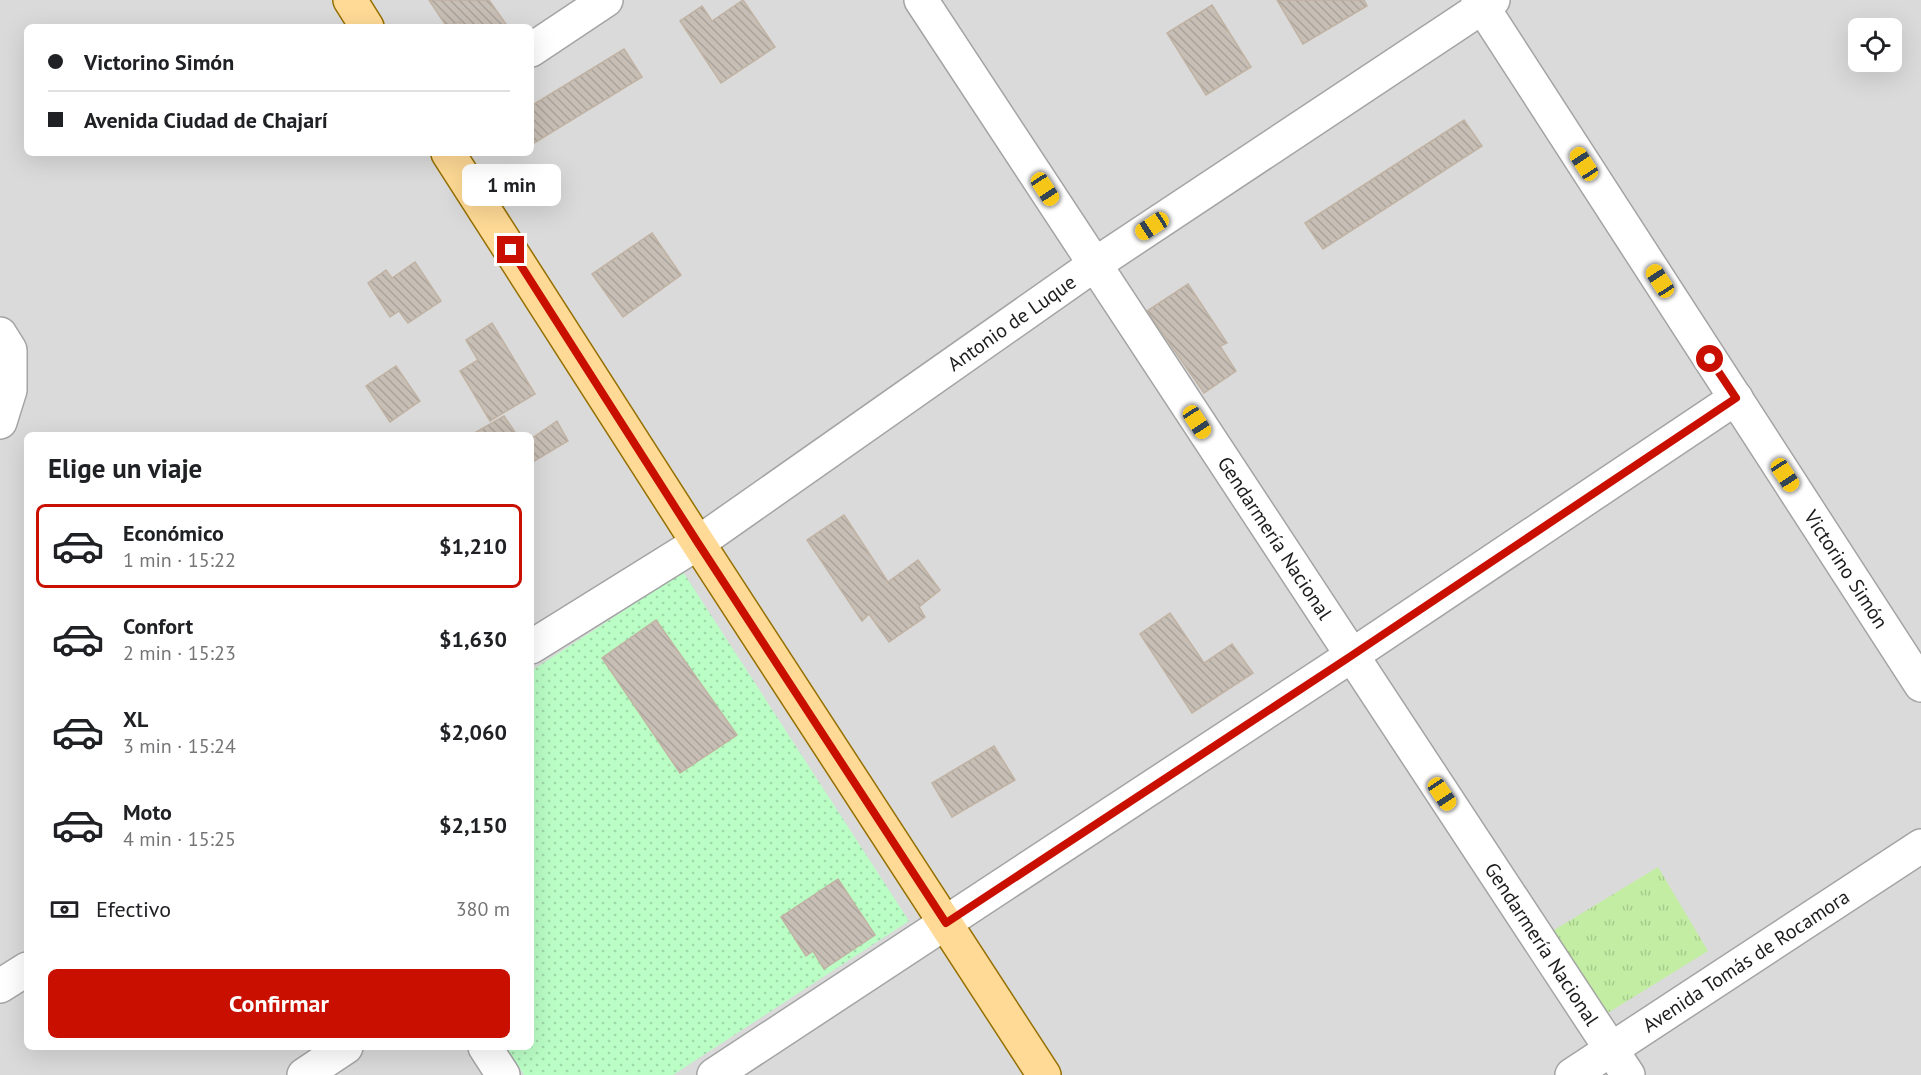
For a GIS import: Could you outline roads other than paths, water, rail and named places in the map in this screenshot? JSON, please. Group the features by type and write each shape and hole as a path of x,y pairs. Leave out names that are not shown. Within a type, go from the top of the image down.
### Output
{"main road":[{"path":"350,0 365,24"},
{"path":"450,156 1044,1075"}],"street":[{"path":"534,48 606,0"},
{"name":"Gendarmería Nacional","path":"921,0 1619,1062"},
{"name":"Antonio de Luque","path":"534,645 698,543 1094,265 1485,3"},
{"name":"Victorino Simón","path":"1485,3 1921,685"},
{"path":"0,422 10,390 5,342"},
{"path":"714,1075 1351,656 1736,398"},
{"name":"Avenida Tomás de Rocamora","path":"1572,1075 1619,1062 1921,846"},
{"path":"0,986 24,971"},
{"path":"303,1075 341,1050"},
{"path":"487,1050 503,1075"}]}
